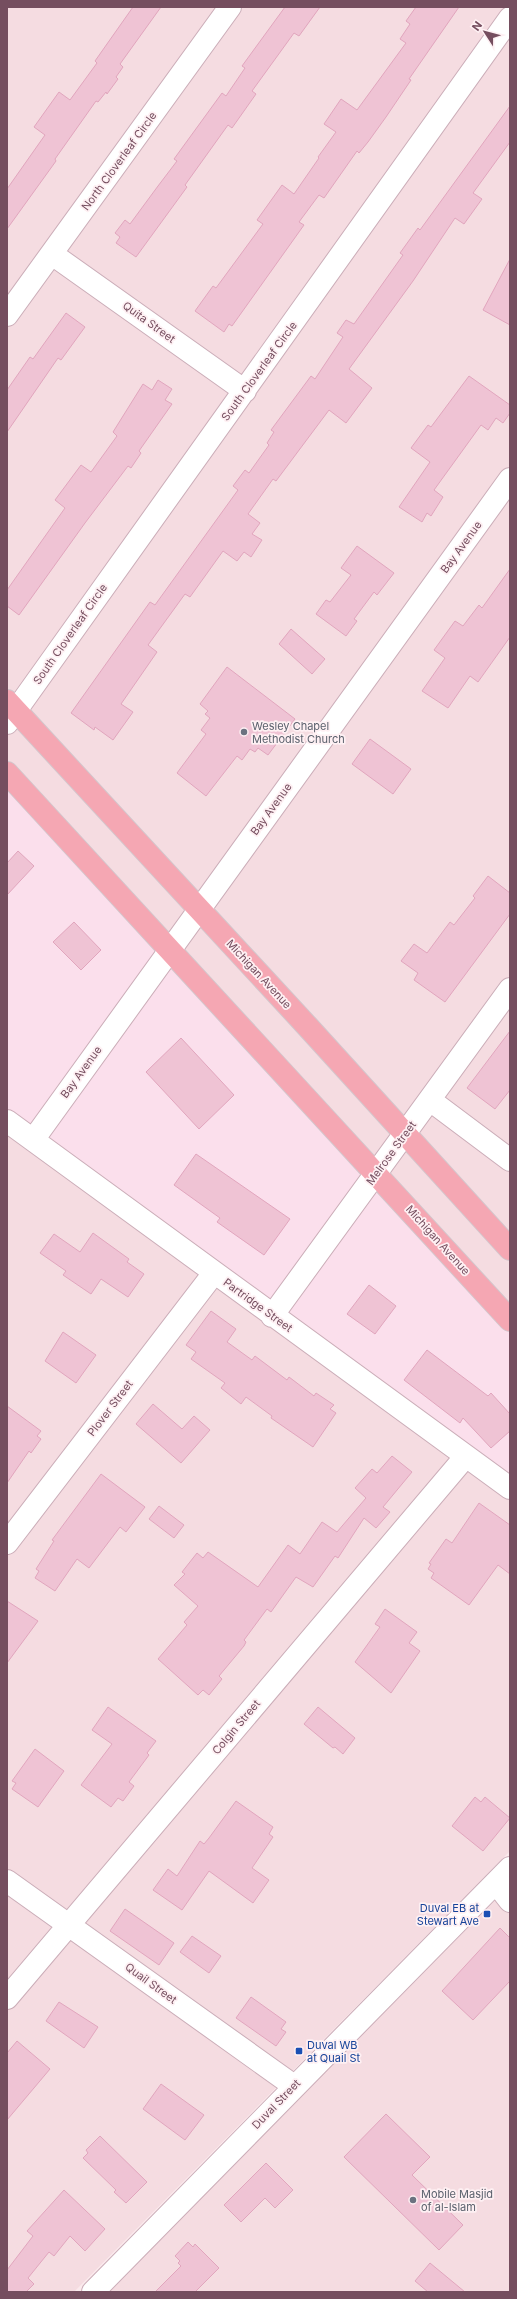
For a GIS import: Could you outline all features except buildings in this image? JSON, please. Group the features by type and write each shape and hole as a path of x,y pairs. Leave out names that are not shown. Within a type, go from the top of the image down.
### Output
{"main road":[{"name":"Michigan Avenue","path":"10,711 199,908 406,1133 510,1249"},
{"name":"Michigan Avenue","path":"7,772 510,1320"}],"street":[{"name":"North Cloverleaf Circle","path":"7,315 230,7"},
{"name":"South Cloverleaf Circle","path":"10,711 245,391 510,18"},
{"name":"Quita Street","path":"52,254 245,391"},
{"name":"Bay Avenue","path":"33,1140 510,479"},
{"name":"Melrose Street","path":"272,1316 510,989"},
{"path":"430,1100 510,1160"},
{"name":"Partridge Street","path":"7,1121 272,1316 510,1488"},
{"name":"Plover Street","path":"7,1543 214,1273"},
{"name":"Colgin Street","path":"7,1998 466,1456"},
{"path":"505,1874 510,1901"},
{"name":"Duval Street","path":"92,2292 505,1874"},
{"name":"Quail Street","path":"7,1880 294,2086"}],"shaded area":[{"path":"7,7 510,7 510,1321 7,773"},
{"path":"7,773 510,1321 510,1486 7,1122"},
{"path":"7,1122 510,1486 510,1851 74,2292 7,2292"},
{"path":"510,1878 510,2292 106,2292"}],"place":[{"name":"Wesley Chapel Methodist Church","path":"244,732"},
{"name":"Duval EB at Stewart Ave","path":"487,1914"},
{"name":"Duval WB at Quail St","path":"299,2051"},
{"name":"Mobile Masjid of al-Islam","path":"413,2200"}]}
